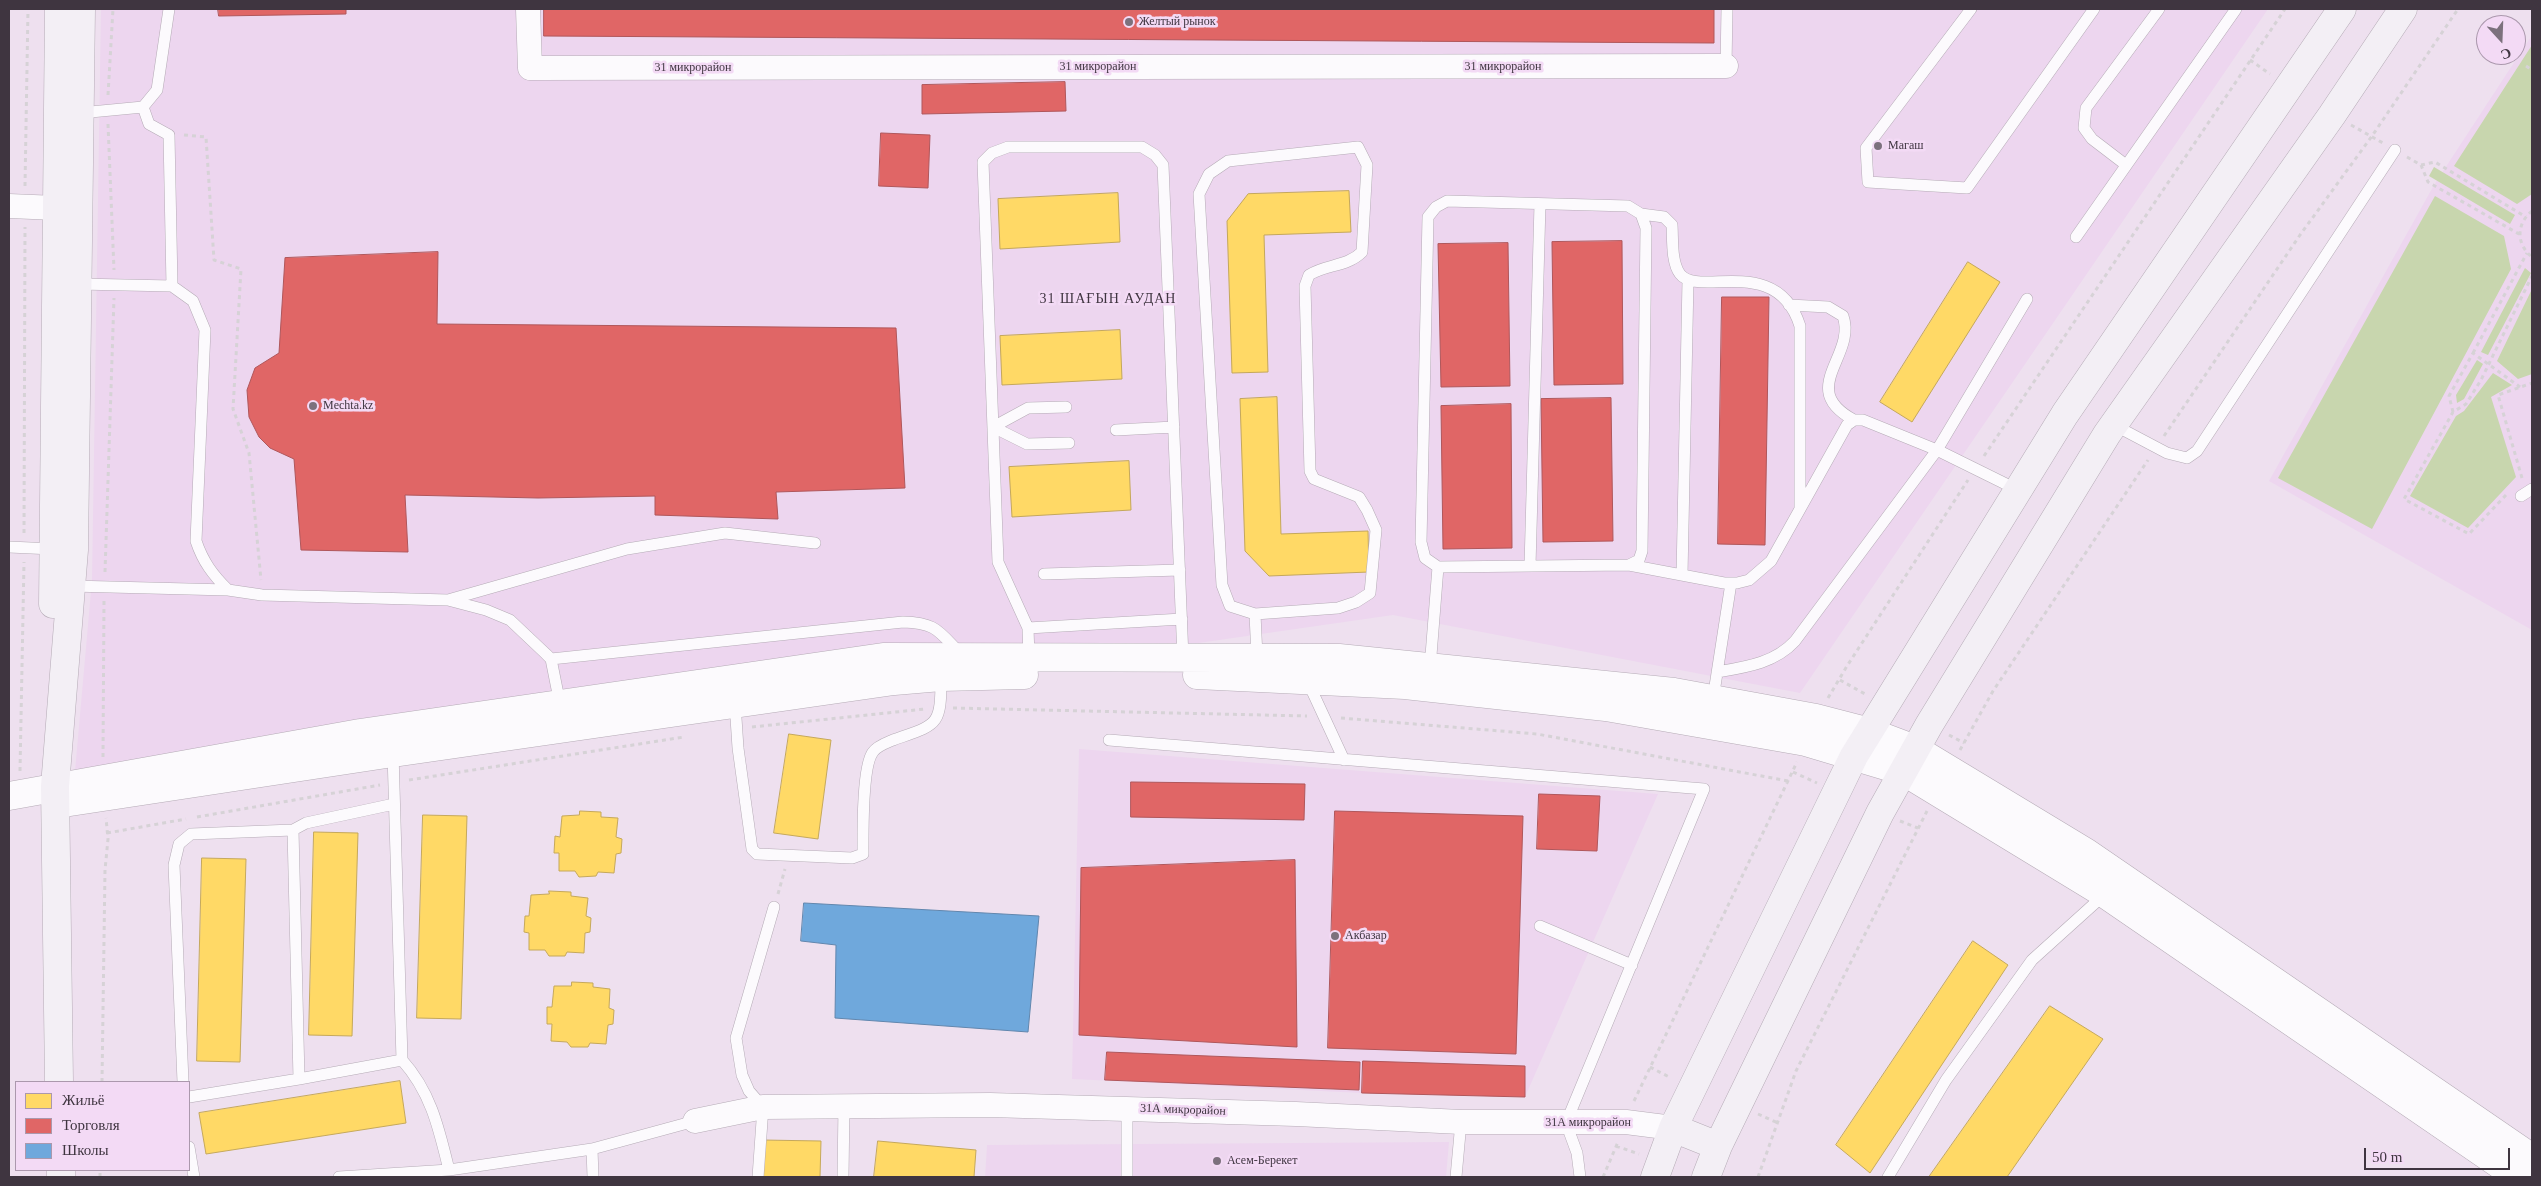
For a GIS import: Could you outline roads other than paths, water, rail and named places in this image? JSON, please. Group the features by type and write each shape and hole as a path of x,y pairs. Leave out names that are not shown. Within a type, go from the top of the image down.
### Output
{"main road":[{"path":"41,1081 32,799 53,615 59,9"},
{"path":"59,1081 32,799 71,586 74,550 81,9"},
{"path":"1655,1177 1673,1128 1854,756 2065,414 2342,9"},
{"path":"1706,1177 1718,1146 1880,813 1909,760 2114,424 2332,115 2403,9"},
{"path":"1673,1128 1718,1146"}],"street":[{"name":"31 микрорайон","path":"528,9 530,68 1726,66"},
{"path":"17,207 57,208"},
{"path":"104,788 360,733 883,657 1339,658 1674,692 1713,699 1811,730 1854,756 1909,760"},
{"path":"32,799 104,788 393,752 736,716 894,681 941,677 1149,673 1405,684 1811,730 1870,732 1909,760 1945,781 2087,853 2532,1158"},
{"path":"1945,781 2105,894 2518,1177"},
{"name":"31А микрорайон","path":"695,1121 762,1107 844,1105 1127,1108 1461,1122 1626,1122 1673,1128"}],"lane":[{"path":"80,113 143,107 158,90 170,9"},
{"path":"1726,66 1727,9"},
{"path":"1971,9 1866,148 1868,182 1966,188 2094,9"},
{"path":"2126,165 2092,139 2084,128 2086,108 2159,9"},
{"path":"2076,237 2236,9"},
{"path":"143,107 149,124 169,135 172,286"},
{"path":"1029,657 1028,628 998,562 983,162 992,153 1008,147 1142,147 1155,155 1163,165 1183,658"},
{"path":"1358,147 1367,165 1362,252 1355,259 1340,265 1317,270 1309,275 1305,286 1308,412 1310,471 1314,479 1359,497 1376,530 1370,593 1356,602 1338,608 1255,614 1230,606 1222,585 1199,194 1209,174 1228,161 1358,147"},
{"path":"2114,424 2156,447 2187,458 2206,440 2395,150"},
{"path":"1800,510 1800,326 1796,313 1789,305 1766,287 1754,282 1688,280 1681,276 1676,266 1672,225 1664,217 1641,214 1628,206 1447,201 1436,207 1428,217 1420,542 1425,558 1438,567 1629,565 1731,583 1749,580 1771,561 1800,510 1847,425 1854,420"},
{"path":"1530,566 1540,204"},
{"path":"1629,565 1639,560 1642,551 1646,228 1641,214"},
{"path":"1682,575 1688,280"},
{"path":"78,284 172,286 193,301 205,330 196,541 203,561 210,572 228,590"},
{"path":"1717,672 1761,663 1787,650 1937,450 2027,299"},
{"path":"1789,305 1828,307 1843,316 1846,330 1830,379 1829,393 1832,403 1838,411 1854,420 1862,420 1937,450 1974,471 2018,490"},
{"path":"993,427 1028,408 1066,407"},
{"path":"993,427 1027,444 1069,443"},
{"path":"1116,430 1174,427"},
{"path":"2521,496 2532,489"},
{"path":"448,600 627,549 725,533 815,543"},
{"path":"9,547 54,549"},
{"path":"1430,668 1438,567"},
{"path":"1044,574 1180,570"},
{"path":"1713,699 1731,583"},
{"path":"71,586 228,590 262,595 448,600 486,610 510,620 551,659 560,704"},
{"path":"1255,614 1257,658"},
{"path":"1028,628 1182,619"},
{"path":"551,659 903,622 924,622 936,628 964,657"},
{"path":"736,716 752,849 757,854 852,858 863,854 867,768 873,752 883,744 926,728 937,718 941,708 941,677"},
{"path":"1307,680 1344,760"},
{"path":"1109,740 1704,789 1566,1123 1577,1153 1580,1177"},
{"path":"393,752 402,1060 416,1076 433,1107 450,1170"},
{"path":"183,1081 174,865 178,844 191,834 293,830 306,823 394,804"},
{"path":"293,830 299,1079"},
{"path":"1888,1177 1946,1080 2032,960 2105,894"},
{"path":"758,1177 762,1107 749,1090 742,1075 736,1038 774,907"},
{"path":"1540,926 1632,965"},
{"path":"190,1097 402,1060"},
{"path":"843,1177 844,1105"},
{"path":"1127,1108 1127,1177"},
{"path":"339,1177 450,1170 592,1149 695,1121"},
{"path":"1456,1177 1461,1122"},
{"path":"592,1149 593,1177"},
{"path":"190,1152 194,1177"}],"place":[{"name":"Желтый рынок","path":"1129,22"},
{"name":"Магаш","path":"1878,146"},
{"name":"Mechta.kz","path":"313,406"},
{"name":"Акбазар","path":"1335,936"},
{"name":"Асем-Берекет","path":"1217,1161"}],"district":[{"name":"31 ШАҒЫН АУДАН","path":"1108,299"}]}
